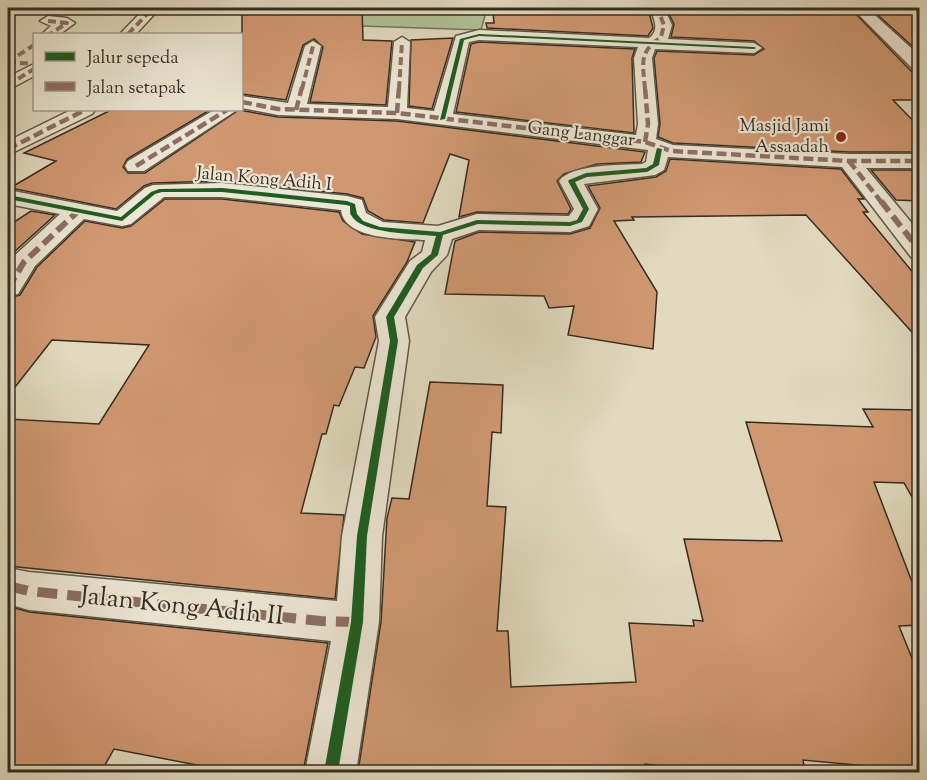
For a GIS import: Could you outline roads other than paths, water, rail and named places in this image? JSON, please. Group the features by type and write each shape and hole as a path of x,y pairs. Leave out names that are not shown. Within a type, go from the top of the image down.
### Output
{"street":[{"path":"129,33 153,8"},
{"path":"652,146 643,57 650,44 662,36 664,25 657,8"},
{"path":"859,8 920,66"},
{"path":"442,120 462,39 465,36 479,34 753,48"},
{"path":"397,113 402,42"},
{"path":"8,62 33,46"},
{"path":"296,110 313,46"},
{"path":"8,62 33,64"},
{"path":"8,85 33,70"},
{"name":"Gang Langgar","path":"243,102 296,110 397,113 652,146 849,161 920,161"},
{"path":"8,149 83,111"},
{"path":"136,166 225,111"},
{"name":"Jalan Kong Adih I","path":"8,197 122,219 153,193 161,190 222,190 347,203 353,205 356,210 354,215 370,228 440,234 477,222 570,224 580,221 586,209 571,181 586,175 647,170 656,165 652,146"},
{"path":"849,161 920,251"},
{"path":"8,288 24,262 77,212"},
{"path":"331,772 357,622 362,536 394,341 390,316 420,267 434,255 440,234"},
{"name":"Jalan Kong Adih II","path":"8,586 40,593 321,621 357,622"}],"place":[{"name":"Masjid Jami Assaadah","path":"841,137"}]}
